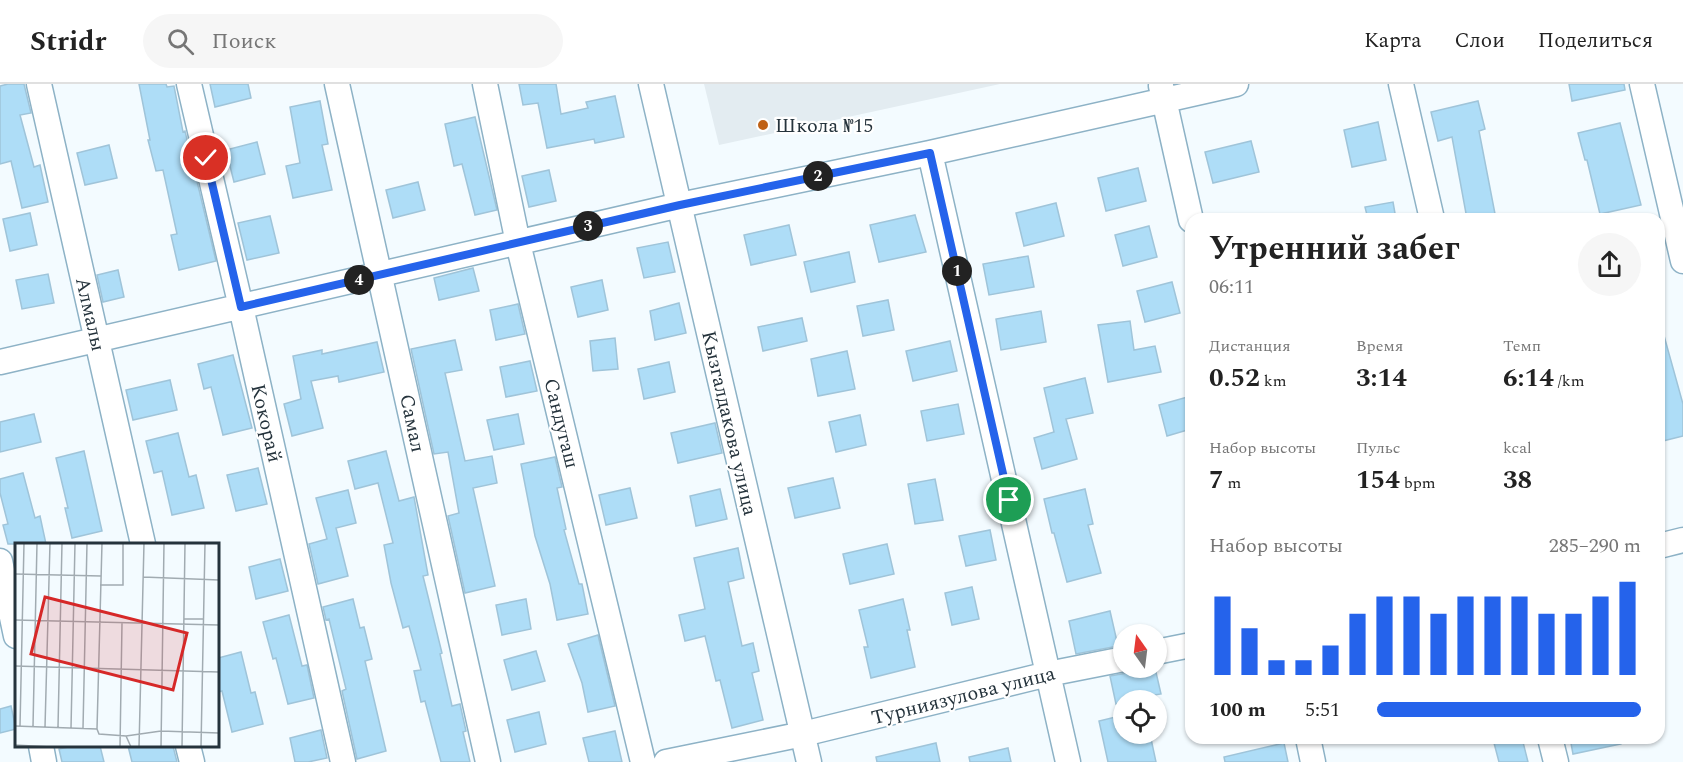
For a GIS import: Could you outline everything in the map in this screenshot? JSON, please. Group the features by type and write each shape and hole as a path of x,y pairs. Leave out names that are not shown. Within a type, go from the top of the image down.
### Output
{"street":[{"name":"Алмалы","path":"39,84 143,543"},
{"name":"Кокорай","path":"189,84 343,762"},
{"name":"Самал","path":"337,84 488,762"},
{"name":"Сандугаш","path":"485,84 518,243 643,762"},
{"name":"Кызгалдакова улица","path":"651,84 809,762"},
{"path":"0,362 680,205 930,153 1162,92 1236,84"},
{"path":"1401,84 1431,213"},
{"path":"1642,84 1683,261"},
{"path":"1162,92 1189,213"},
{"path":"930,153 1068,762"},
{"path":"1665,544 1683,540"},
{"path":"0,561 15,631"},
{"path":"1167,650 1185,646"},
{"name":"Турниязулова улица","path":"666,762 803,734 1048,674 1113,661"},
{"path":"1309,744 1313,762"},
{"path":"1552,744 1556,762"},
{"path":"40,747 44,762"},
{"path":"188,747 192,762"}],"shaded area":[{"name":"Школа №15","path":"704,84 1000,84 719,145"}],"building":[{"path":"24,84 31,113 20,115 34,167 40,165 48,202 22,208 11,161 0,164 0,86"},
{"path":"139,84 174,86 183,132 185,131 216,261 179,270 171,235 177,234 163,170 156,171 148,140 150,140"},
{"path":"210,84 248,84 251,98 215,107"},
{"path":"519,84 556,84 561,114 588,108 586,102 615,96 624,137 595,143 594,139 547,148 538,103 523,105"},
{"path":"1569,84 1624,84 1625,90 1572,101"},
{"path":"320,101 328,144 322,145 332,190 293,198 286,166 300,163 290,107"},
{"path":"1478,101 1485,129 1479,131 1495,213 1466,213 1452,137 1438,141 1431,112"},
{"path":"475,117 497,210 475,215 462,164 454,166 445,124"},
{"path":"1378,122 1386,160 1352,167 1344,130"},
{"path":"1620,123 1641,205 1600,213 1578,133"},
{"path":"1251,141 1259,172 1213,183 1205,152"},
{"path":"257,142 265,174 234,182 226,150"},
{"path":"109,145 117,178 85,185 77,153"},
{"path":"1138,168 1146,201 1106,211 1098,178"},
{"path":"549,170 556,201 529,207 522,176"},
{"path":"418,182 425,210 393,218 386,190"},
{"path":"1393,202 1395,213 1366,213 1365,207"},
{"path":"1056,203 1064,236 1024,246 1016,213"},
{"path":"30,213 37,245 10,251 3,219"},
{"path":"915,215 926,252 879,262 870,225"},
{"path":"270,216 279,253 247,260 238,223"},
{"path":"789,225 796,255 751,265 744,235"},
{"path":"1149,226 1157,257 1123,266 1115,235"},
{"path":"668,242 675,272 644,278 637,248"},
{"path":"849,252 855,282 811,292 804,262"},
{"path":"1028,256 1034,287 989,295 983,264"},
{"path":"473,268 479,291 439,300 434,278"},
{"path":"118,270 124,297 103,302 97,275"},
{"path":"48,274 54,303 22,309 16,280"},
{"path":"602,280 608,310 578,317 571,287"},
{"path":"1172,282 1180,313 1145,322 1137,291"},
{"path":"888,300 894,330 863,336 857,306"},
{"path":"679,303 686,333 655,340 650,311"},
{"path":"518,304 525,334 496,340 490,310"},
{"path":"1041,311 1046,342 1001,350 996,319"},
{"path":"802,318 807,341 763,351 758,327"},
{"path":"1130,321 1134,350 1155,346 1161,372 1108,382 1098,325"},
{"path":"615,338 618,369 593,371 590,341"},
{"path":"1665,339 1683,404 1683,436 1665,440"},
{"path":"455,340 462,370 445,373 465,461 492,456 497,483 473,488 495,586 465,593 448,516 459,513 448,452 434,454 411,349"},
{"path":"950,341 957,371 913,381 906,351"},
{"path":"377,342 384,372 339,382 338,376 311,381 323,428 292,436 284,404 301,399 293,356 322,350 322,354"},
{"path":"847,351 855,389 818,396 811,359"},
{"path":"233,355 252,428 223,435 211,387 204,389 198,364"},
{"path":"530,361 537,391 506,397 500,367"},
{"path":"669,362 675,392 644,399 638,369"},
{"path":"1085,378 1093,413 1066,419 1077,459 1042,469 1034,438 1054,432 1044,388"},
{"path":"170,380 177,410 133,420 126,390"},
{"path":"1185,398 1185,431 1167,436 1159,405"},
{"path":"958,404 964,434 927,441 921,411"},
{"path":"34,414 41,442 0,452 0,422"},
{"path":"518,414 524,444 494,450 487,420"},
{"path":"860,415 866,445 836,452 829,422"},
{"path":"715,423 722,453 678,463 671,433"},
{"path":"178,433 189,477 196,475 204,508 172,515 162,471 154,473 146,441"},
{"path":"84,451 102,531 72,538 65,508 68,508 56,458"},
{"path":"386,451 399,501 414,497 428,575 423,576 452,706 460,704 466,731 463,732 470,762 441,762 425,701 421,702 414,671 421,670 409,626 403,628 391,583 384,545 393,543 378,483 355,489 348,461"},
{"path":"555,457 562,487 557,488 566,529 564,530 579,584 582,584 588,614 557,620 550,584 535,536 521,464"},
{"path":"258,468 267,504 236,511 227,475"},
{"path":"23,473 35,518 40,516 46,543 8,544 3,525 8,524 0,493 0,479"},
{"path":"833,478 840,508 795,518 788,488"},
{"path":"935,479 943,520 915,524 908,484"},
{"path":"630,488 637,518 606,525 599,495"},
{"path":"720,489 727,519 696,526 690,496"},
{"path":"1085,489 1093,524 1088,525 1101,573 1067,582 1044,499"},
{"path":"348,490 356,523 336,528 348,576 318,584 309,544 327,539 316,498"},
{"path":"990,530 996,560 966,566 959,536"},
{"path":"887,544 894,574 850,584 843,554"},
{"path":"738,548 744,578 728,582 742,646 753,643 759,671 752,673 763,720 732,728 720,680 716,681 705,636 685,641 679,615 705,609 694,558"},
{"path":"280,559 288,591 256,599 249,567"},
{"path":"972,587 979,619 952,625 945,593"},
{"path":"353,599 360,628 364,627 372,659 365,661 386,751 357,759 342,691 346,689 329,619 326,620 323,607"},
{"path":"526,599 531,629 502,635 496,605"},
{"path":"903,599 915,667 871,678 864,647 868,647 859,610"},
{"path":"1110,611 1113,624 1113,647 1076,654 1069,621"},
{"path":"289,615 302,666 307,665 314,698 288,704 276,658 273,659 263,622"},
{"path":"598,635 615,706 588,712 582,683 568,644"},
{"path":"536,651 545,681 512,690 504,660"},
{"path":"241,652 251,693 255,692 263,724 232,732 222,691 219,692 219,658"},
{"path":"1113,675 1113,678 1157,678 1160,690 1113,690 1110,676"},
{"path":"11,706 15,729 0,733 0,709"},
{"path":"539,712 546,744 515,752 507,720"},
{"path":"1113,718 1113,744 1152,744 1156,762 1108,762 1099,721"},
{"path":"321,730 327,758 295,762 290,738"},
{"path":"615,731 622,762 589,762 583,738"},
{"path":"936,743 940,762 877,762 876,757"},
{"path":"1284,744 1288,762 1225,762 1224,757"},
{"path":"1494,744 1524,744 1528,762 1499,762"},
{"path":"1571,744 1621,744 1573,754"},
{"path":"100,747 104,762 62,762 59,749"},
{"path":"128,747 173,747 177,762 132,762"},
{"path":"1008,748 1011,762 970,762 969,757"}],"place":[{"name":"Школа №15","path":"763,125"}],"route":[{"path":"206,158 241,307 680,205 930,153 1009,500"}]}
